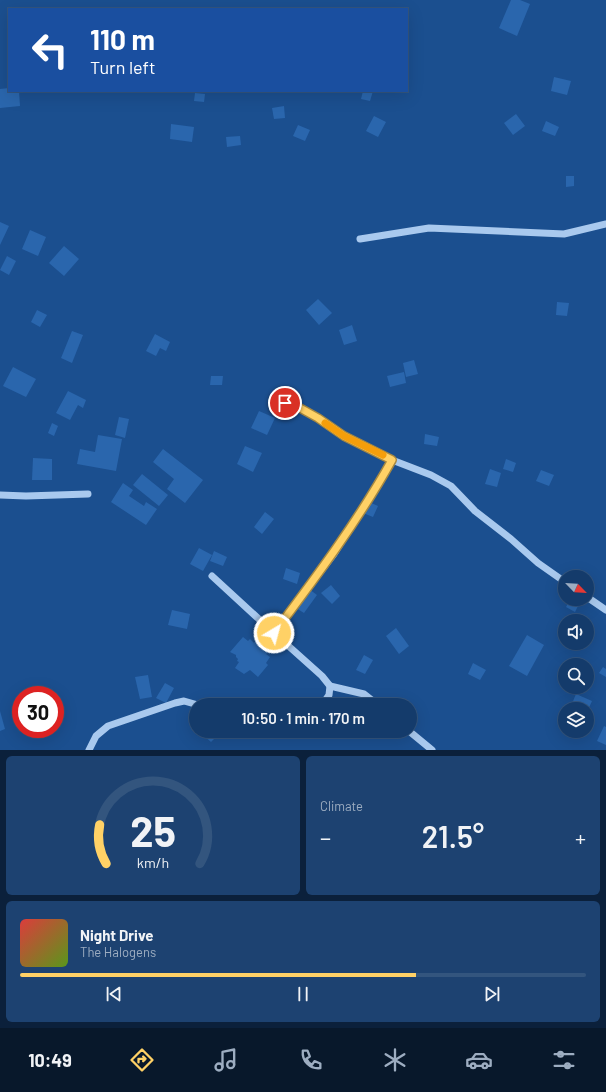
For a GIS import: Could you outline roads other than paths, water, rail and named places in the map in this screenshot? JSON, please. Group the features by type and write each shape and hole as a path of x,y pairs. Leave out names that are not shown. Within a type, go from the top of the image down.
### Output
{"street":[{"path":"360,239 428,228 564,234 606,224"},
{"path":"285,403 306,411 344,436 392,460 431,475 450,486 475,511 511,539 538,563 558,577"},
{"path":"274,633 334,554 392,460"},
{"path":"0,495 26,496 88,494"},
{"path":"212,576 322,676 330,686 364,694 369,698"},
{"path":"594,602 606,610"},
{"path":"327,698 330,686"},
{"path":"89,750 96,736 108,726 175,702 184,701 189,702"},
{"path":"417,738 432,750"}]}
